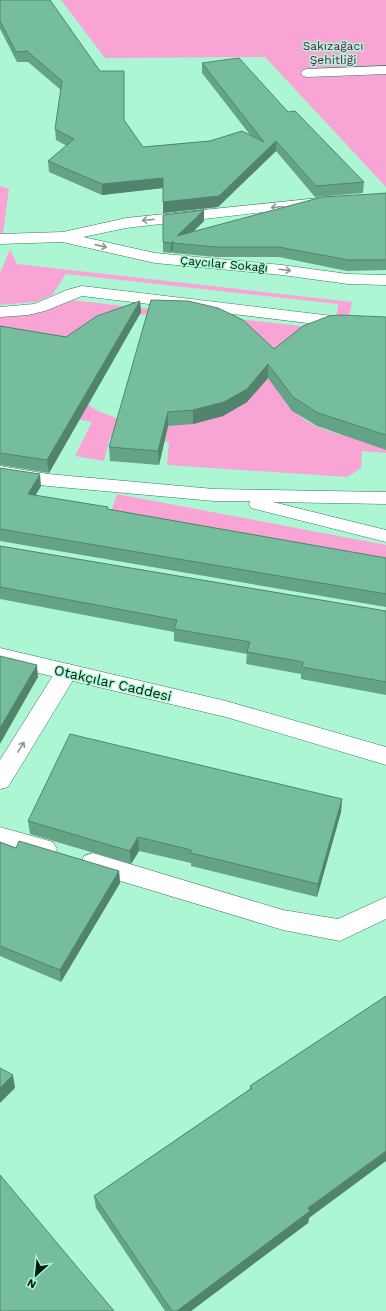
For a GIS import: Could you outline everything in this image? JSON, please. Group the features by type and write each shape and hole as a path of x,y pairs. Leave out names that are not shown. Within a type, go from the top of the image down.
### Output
{"street":[{"path":"0,239 63,238 126,223 332,201"},
{"name":"Çaycılar Sokağı","path":"63,238 155,258 282,270 348,279 386,280"},
{"name":"Otakçılar Caddesi","path":"0,656 226,709 351,731 386,741"},
{"path":"0,780 67,672"},
{"name":"Otakçılar Caddesi","path":"226,709 386,756"}],"lane":[{"path":"308,73 386,70"},
{"path":"0,312 37,308 67,294 82,291 342,322 386,324"},
{"path":"0,472 48,480 220,494 386,498"},
{"path":"220,494 386,536"},
{"path":"0,836 283,920 340,930 386,907"}],"green space":[{"name":"Sakızağacı Şehitliği","path":"61,0 386,0 386,187 265,57 105,58"},
{"path":"0,186 9,189 3,233 0,233"},
{"path":"10,249 17,264 352,302 349,318 337,317 338,304 66,274 52,295 35,302 0,305 0,273"},
{"path":"71,300 326,329 278,390 286,403 307,421 345,436 386,440 386,453 362,451 361,468 347,477 167,465 169,442 110,437 104,461 75,456 92,422 41,412 0,328 0,315 30,314 50,309","holes":["162,313 119,419 98,411 82,401 118,320 139,315"]},
{"path":"117,494 386,545 386,565 110,515"}],"building":[{"path":"0,0 50,0 100,71 124,71 124,120 143,147 210,141 242,131 264,142 202,63 239,58 288,112 295,111 364,182 316,186 276,141 219,196 163,202 163,178 102,184 48,161 74,139 55,129 62,81 27,51 16,52 0,21"},
{"path":"386,193 386,260 348,260 279,247 216,247 173,243 173,241 171,243 163,242 163,215 204,210 177,236 322,197"},
{"path":"151,300 188,301 218,308 243,320 274,349 303,326 329,316 386,317 386,435 318,413 293,397 268,364 247,389 224,402 193,410 168,412 158,451 109,447"},
{"path":"140,301 47,460 0,453 0,326 66,337 97,316"},
{"path":"0,468 40,474 28,494 108,507 107,509 386,558 386,594 0,529"},
{"path":"0,546 386,611 386,682 302,667 303,662 247,652 250,642 174,629 177,620 0,587"},
{"path":"0,656 37,665 0,728"},
{"path":"70,734 342,799 318,884 191,853 191,850 138,837 130,851 28,821"},
{"path":"19,841 119,871 60,970 0,946 0,842 16,848"},
{"path":"386,996 386,1151 308,1208 310,1211 177,1311 172,1311 94,1196 252,1088 250,1086"},
{"path":"0,1068 13,1075 0,1088"},
{"path":"0,1175 114,1311 0,1311"}]}
